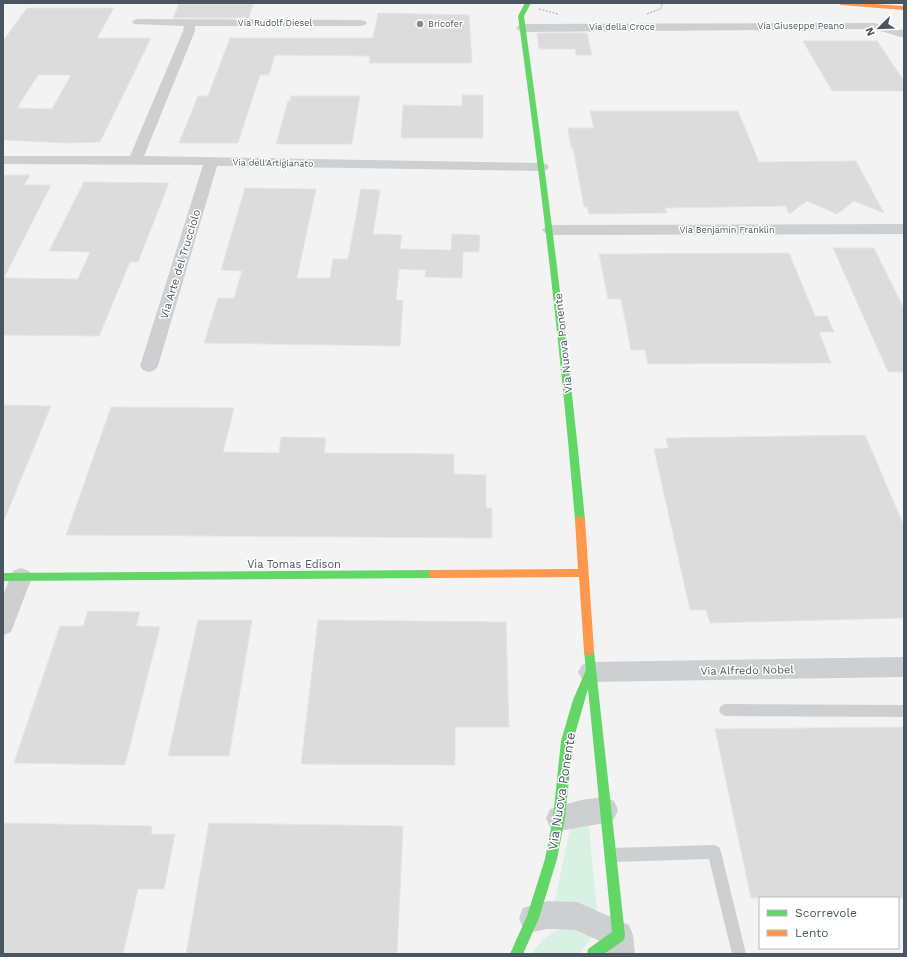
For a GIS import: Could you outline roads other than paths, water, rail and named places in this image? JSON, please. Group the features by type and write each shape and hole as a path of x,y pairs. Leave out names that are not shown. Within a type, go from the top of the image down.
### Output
{"street":[{"name":"Via Nuova Ponente","path":"528,3 517,12 522,28 542,167 573,437 590,672 620,945"},
{"path":"841,3 904,8"},
{"name":"Via Rudolf Diesel","path":"138,22 361,23"},
{"path":"135,160 189,31 190,23"},
{"name":"Via Giuseppe Peano","path":"721,27 874,26 904,34"},
{"name":"Via della Croce","path":"522,28 721,27"},
{"name":"Via dell'Artigianato","path":"3,160 135,160 542,167"},
{"name":"Via Arte del Trucciolo","path":"149,366 211,162"},
{"name":"Via Benjamin Franklin","path":"550,230 904,229"},
{"name":"Via Tomas Edison","path":"12,577 584,574"},
{"path":"3,625 12,577"},
{"name":"Via Alfredo Nobel","path":"590,672 904,667"},
{"name":"Via Nuova Ponente","path":"516,954 533,918 551,859 559,818 567,741 578,700 590,672"},
{"path":"559,818 605,810"},
{"path":"533,918 547,915 577,916 620,945"},
{"path":"593,954 620,945"}],"lane":[{"path":"724,710 904,711"},
{"path":"610,855 714,852 739,954"}],"place":[{"name":"Bricofer","path":"420,24"}]}
